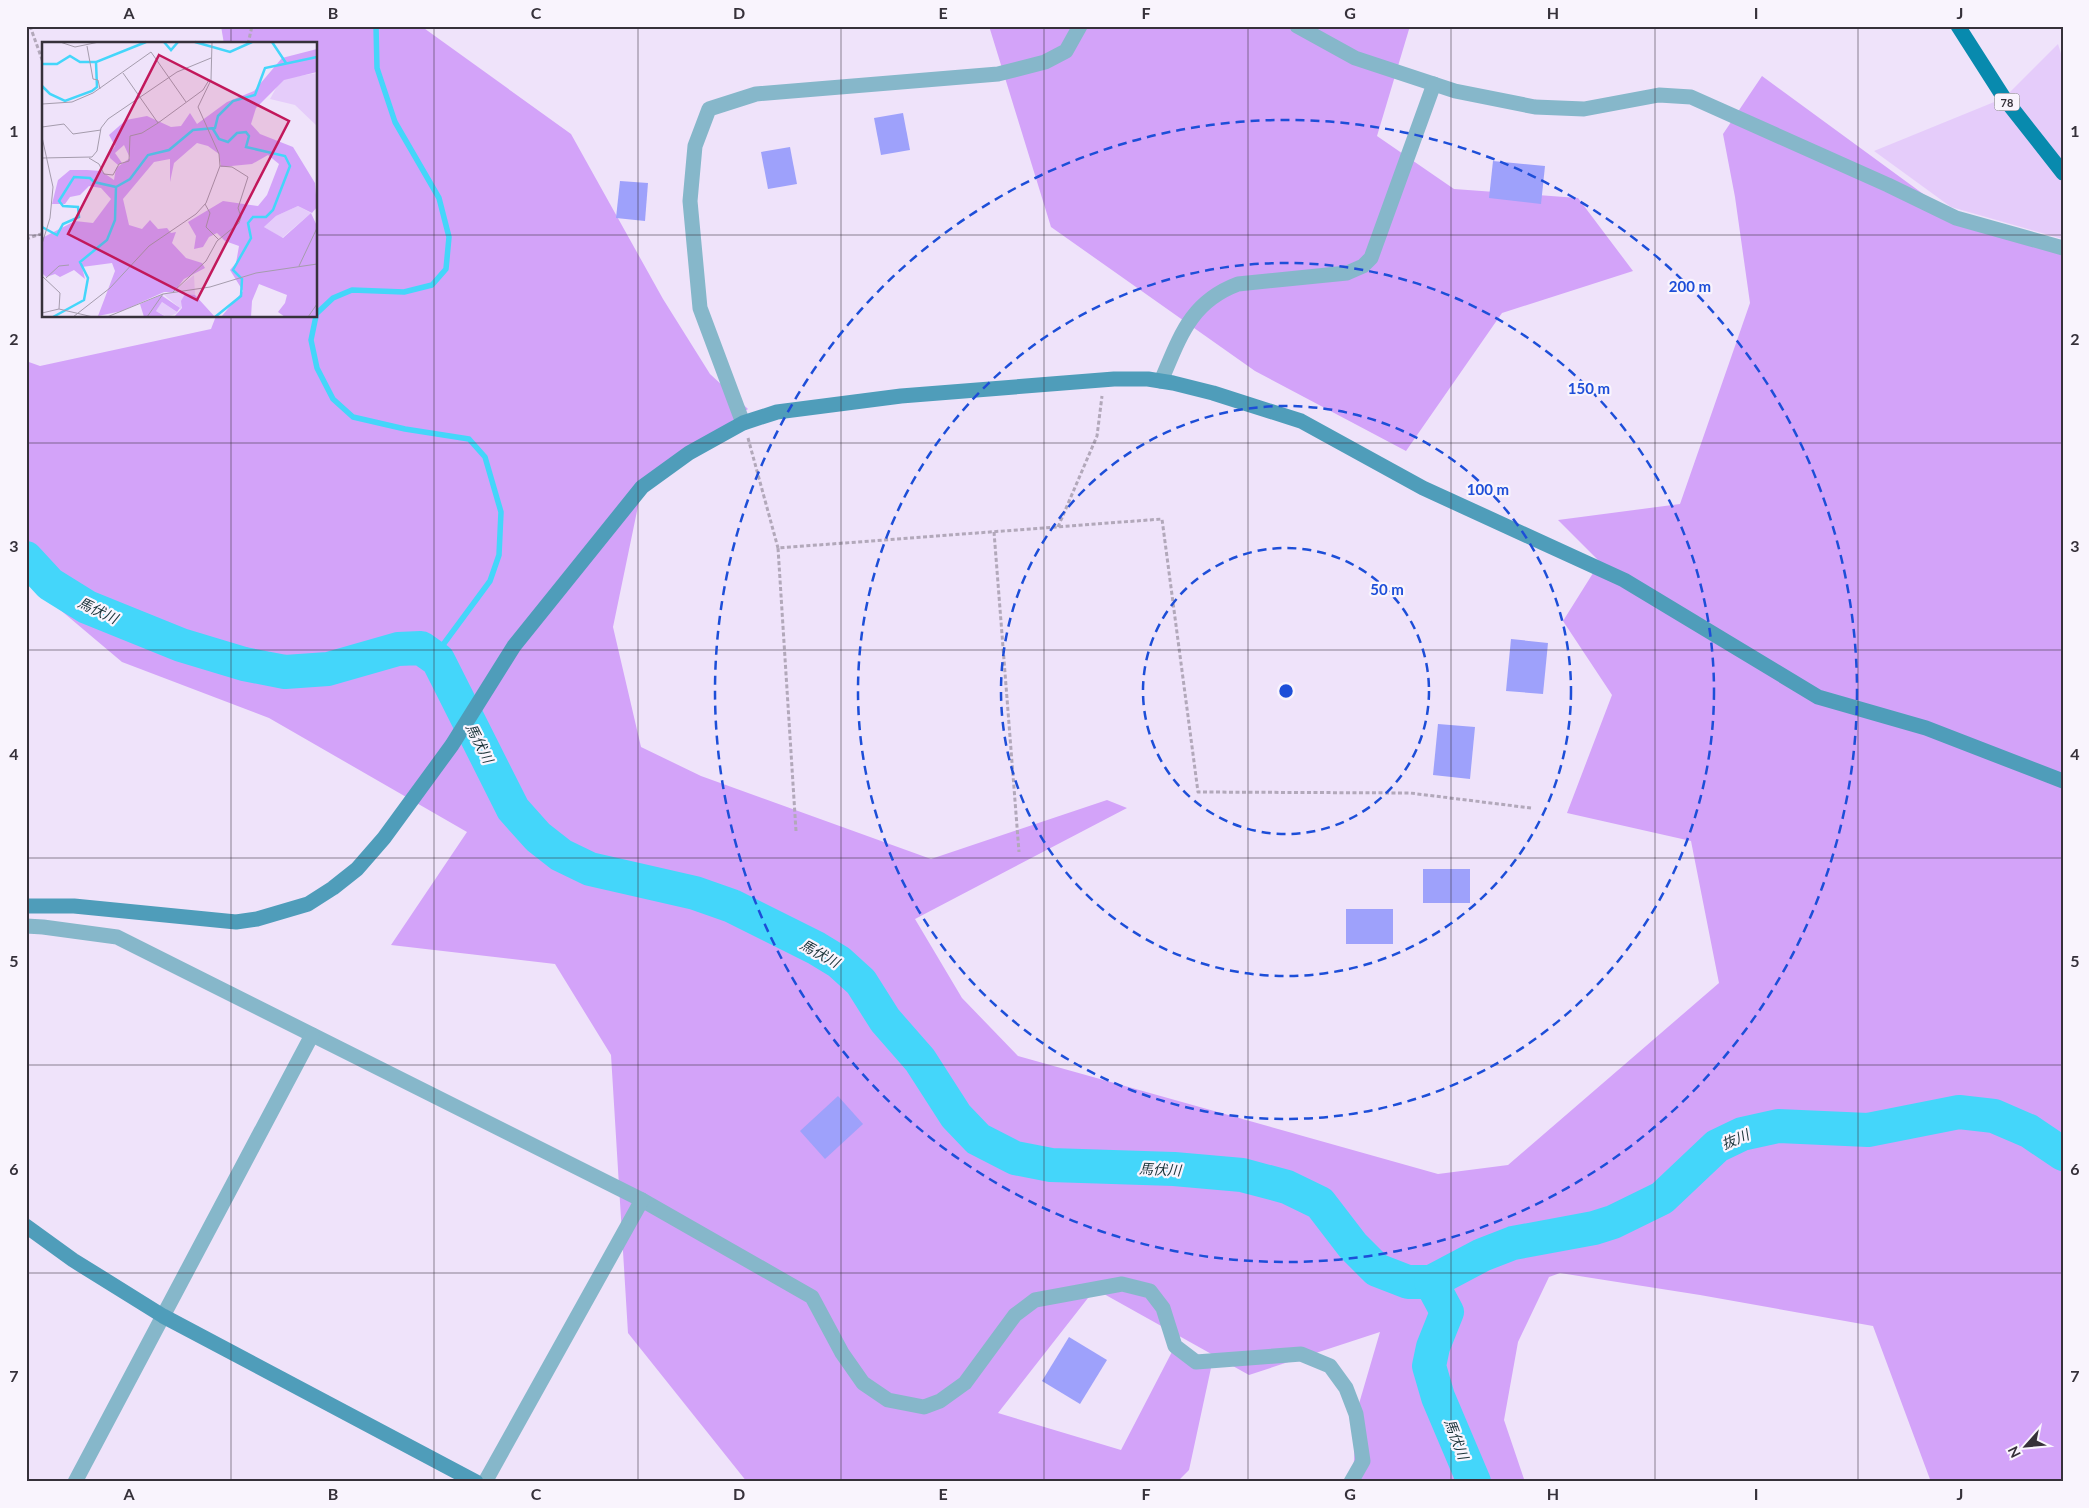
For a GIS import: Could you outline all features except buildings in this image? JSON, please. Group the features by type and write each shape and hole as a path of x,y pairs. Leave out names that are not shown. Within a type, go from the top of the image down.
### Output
{"main road":[{"name":"78","path":"1958,26 2004,98 2063,173"}],"street":[{"path":"743,423 700,308 690,201 695,146 709,109 756,94 998,74 1045,62 1066,51 1080,26"},
{"path":"1297,26 1355,58 1455,91 1535,106 1584,108 1659,95 1690,97 1888,185 1956,218 2063,248"},
{"path":"1161,381 1185,326 1206,301 1222,290 1238,284 1347,273 1363,266 1371,258 1434,84"},
{"path":"26,906 74,906 236,922 264,917 308,904 333,888 357,869 384,838 452,745 514,646 642,487 689,452 743,423 777,412 901,396 1104,381 1148,379 1161,381 1213,393 1302,421 1423,488 1624,580 1818,696 1926,728 2063,781"},
{"path":"26,926 116,937 642,1200 812,1297 842,1353 863,1384 888,1400 924,1407 940,1401 965,1383 1015,1315 1035,1300 1122,1284 1150,1290 1163,1308 1175,1346 1196,1362 1301,1354 1330,1366 1346,1388 1356,1414 1362,1460 1351,1482"},
{"path":"75,1482 312,1035"},
{"path":"485,1482 642,1200"},
{"path":"26,1226 73,1260 163,1316 476,1482"}],"path":[{"path":"30,26 42,59"},
{"path":"248,42 252,26"},
{"path":"26,239 42,234"},
{"path":"1058,528 1097,436 1104,381"},
{"path":"743,423 778,548 796,831"},
{"path":"778,548 1162,520 1198,792 1410,793 1532,808"},
{"path":"994,532 1019,852"}],"shaded area":[{"path":"221,26 421,26 571,134 663,299 710,374 748,409 642,487 613,627 641,747 701,776 931,859 1107,800 1127,808 915,919 962,998 1018,1056 1438,1174 1508,1165 1719,983 1691,841 1567,813 1612,695 1563,621 1600,562 1558,520 1680,504 1750,303 1735,197 1723,134 1762,76 1956,218 2063,242 2063,1482 1931,1482 1873,1326 1700,1295 1560,1273 1549,1277 1518,1342 1504,1420 1525,1482 1353,1482 1356,1414 1380,1332 1249,1375 1095,1289 998,1413 1121,1450 1175,1346 1211,1368 1189,1470 1177,1482 747,1482 628,1333 611,1055 555,964 391,945 467,832 269,718 122,662 26,581 26,361 40,366 211,329 215,318 318,318 318,42 224,42"},
{"path":"989,26 1410,26 1377,136 1454,189 1578,198 1633,271 1502,313 1406,451 1255,371 1051,227"},
{"path":"2058,44 2063,60 2063,239 1951,207 1874,151 2004,98"}],"waterway":[{"path":"318,312 333,298 352,290 404,292 432,285 446,269 449,237 439,198 395,122 377,68 376,26"},
{"path":"316,318 311,340 317,368 333,399 353,417 405,429 469,439 485,457 501,512 499,555 490,581 434,657"},
{"name":"馬伏川","path":"26,558 50,584 87,607 181,645 244,664 285,672 328,669 398,649 421,648 438,660 513,809 538,837 561,855 590,869 695,893 732,906 816,948 839,962 861,982 885,1020 920,1060 956,1116 978,1139 1015,1158 1051,1165 1174,1169 1242,1175 1287,1187 1320,1203 1353,1246 1377,1270 1408,1282 1431,1282 1482,1255 1513,1243 1594,1228 1613,1222 1662,1198 1717,1146 1742,1134 1778,1126 1868,1130 1959,1112 1994,1116 2029,1131 2063,1154"},
{"name":"馬伏川","path":"1431,1282 1447,1312 1433,1347 1429,1366 1438,1397 1474,1482"}],"water label":[{"name":"抜川","path":"1735,1139"}]}
